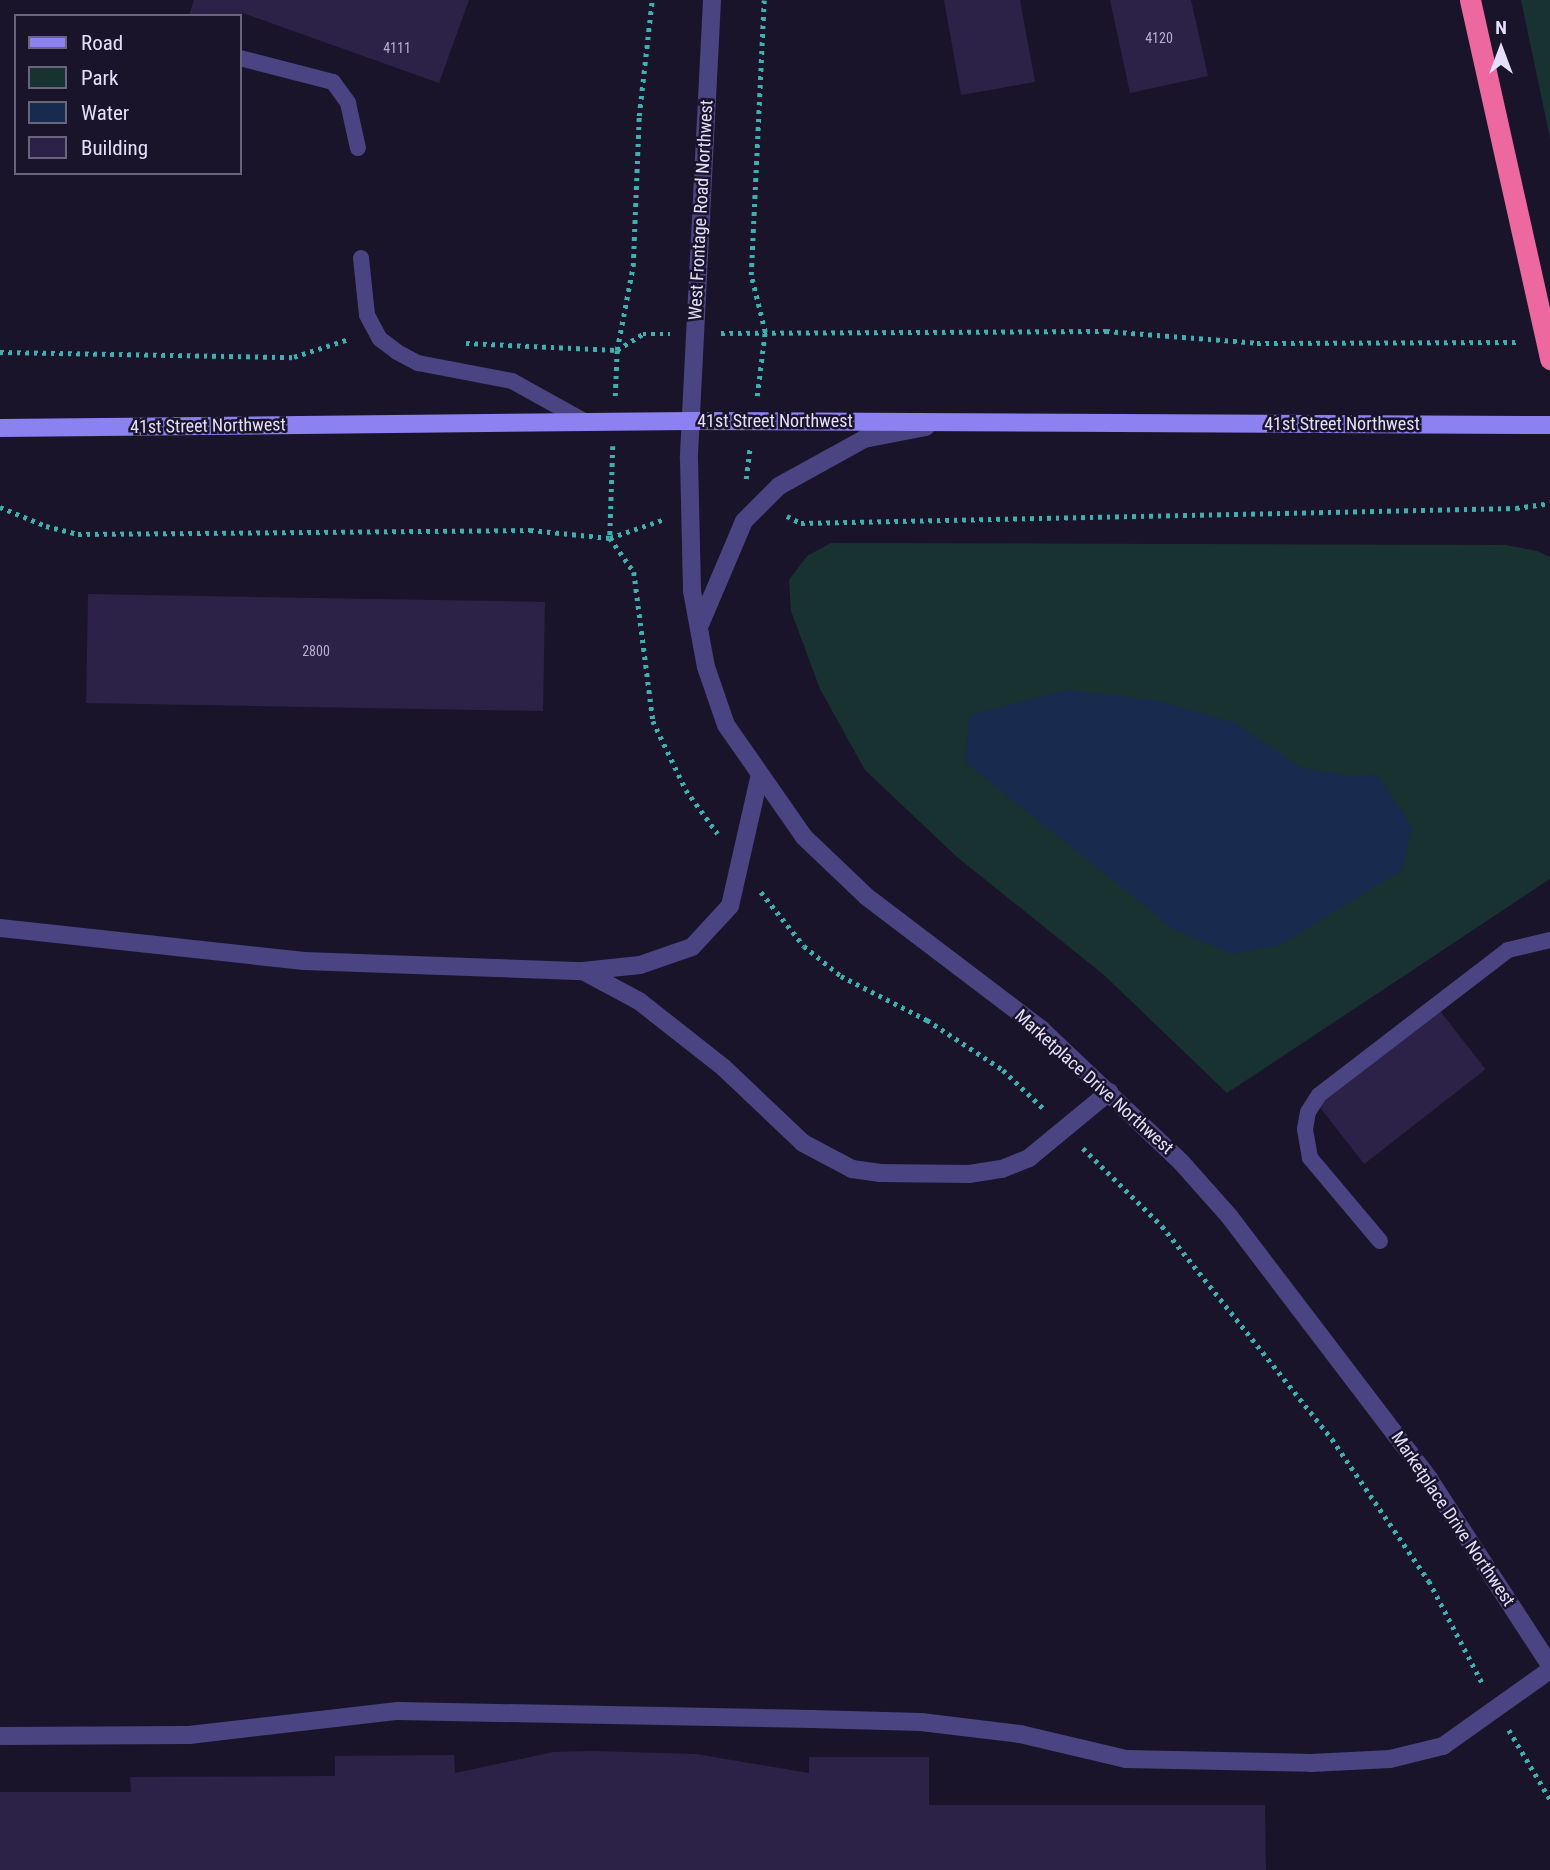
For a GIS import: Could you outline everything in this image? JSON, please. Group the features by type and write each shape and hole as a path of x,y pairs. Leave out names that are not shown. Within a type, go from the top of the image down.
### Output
{"highway":[{"path":"1469,0 1547,351"}],"main road":[{"name":"41st Street Northwest","path":"0,428 692,421 1550,425"}],"street":[{"name":"West Frontage Road Northwest","path":"692,421 712,0"},
{"name":"Marketplace Drive Northwest","path":"692,421 692,591 697,630 726,725 759,778 804,837 867,897 1041,1030 1109,1092 1228,1216 1316,1326 1429,1479 1550,1668"},
{"path":"697,630 744,521 779,485 864,439 954,422"},
{"path":"0,928 304,961 583,971 640,965 692,947 730,906 742,866 759,778"},
{"path":"583,971 639,1001 724,1068 803,1143 852,1169 969,1174 1002,1169 1029,1158 1109,1092"},
{"path":"0,1736 189,1735 398,1711 921,1721 996,1731 1126,1759 1311,1763 1390,1759 1443,1746 1550,1668"}],"lane":[{"path":"242,59 333,82 348,103 358,148"},
{"path":"361,258 367,315 380,339 418,363 512,381 586,422"},
{"path":"1380,1241 1310,1158 1305,1129 1308,1112 1319,1095 1508,950 1550,940"}],"path":[{"path":"463,343 617,350 633,266 639,116 652,0"},
{"path":"764,0 751,275 765,332 1106,331 1256,343 1547,351"},
{"path":"0,352 293,357 345,339 380,339"},
{"path":"801,523 1516,508 1550,503"},
{"path":"0,506 46,526 78,534 530,530 610,538 634,572 653,721 686,790 742,866 804,946 841,976 927,1020 1003,1070 1162,1226 1332,1439 1429,1581 1497,1709 1550,1799"}],"green space":[{"path":"1521,0 1550,0 1550,138"},
{"path":"831,543 1506,545 1537,551 1550,557 1550,879 1227,1093 1104,975 957,857 865,770 820,689 791,611 789,580 807,556"}],"water":[{"path":"1066,690 1158,701 1236,723 1299,767 1350,776 1377,775 1412,827 1402,870 1280,945 1233,954 1176,931 965,762 970,715"}],"building":[{"path":"194,0 469,0 439,83 243,13 242,16 190,14"},
{"path":"944,0 1020,0 1035,82 961,95"},
{"path":"1110,0 1191,0 1208,76 1130,93"},
{"path":"88,594 545,602 543,711 86,703"},
{"path":"1440,1011 1486,1069 1364,1164 1319,1106"},
{"path":"553,1752 696,1754 809,1773 809,1757 929,1757 929,1805 1265,1805 1266,1870 0,1870 0,1792 131,1792 130,1777 335,1776 335,1756 454,1755 455,1773"}]}
